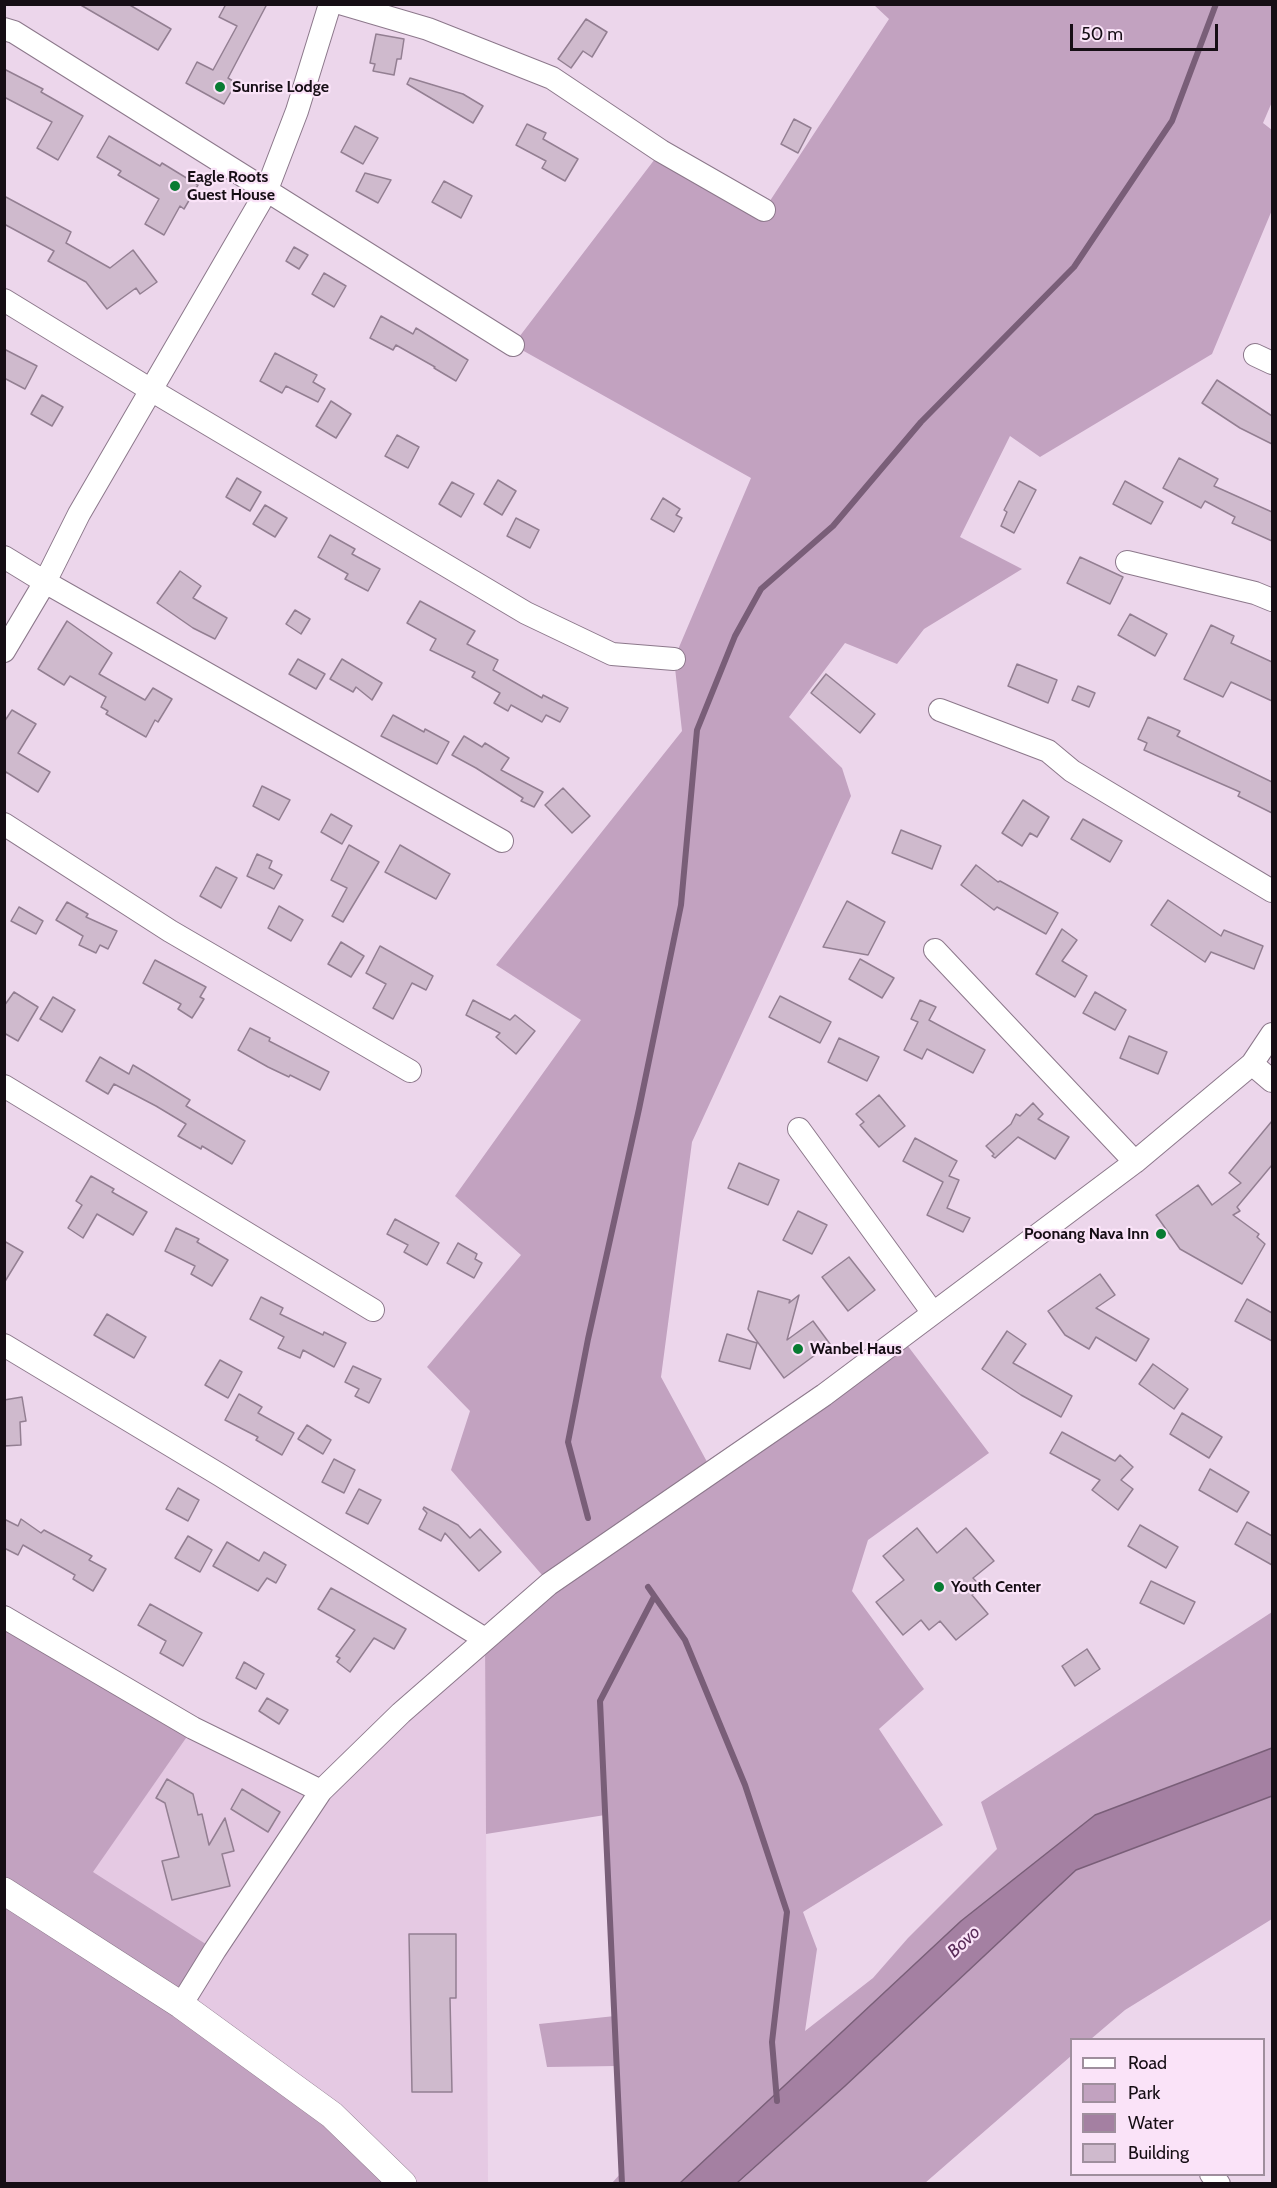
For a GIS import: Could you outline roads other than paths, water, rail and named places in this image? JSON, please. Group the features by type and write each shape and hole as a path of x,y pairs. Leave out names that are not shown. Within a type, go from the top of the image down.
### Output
{"street":[{"path":"4,651 45,582 79,514 266,192 297,111 330,4"},
{"path":"343,4 428,29 552,78 661,151 764,210"},
{"path":"4,29 14,32 513,345"},
{"path":"4,300 151,390 526,612 612,654 674,659"},
{"path":"4,557 502,841"},
{"path":"1127,562 1255,593 1272,600"},
{"path":"940,710 1048,751 1072,771 1272,891"},
{"path":"4,824 170,931 410,1071"},
{"path":"935,950 1135,1162"},
{"path":"181,2006 215,1950 321,1791 401,1713 549,1584 824,1395 1135,1162 1252,1064 1272,1034"},
{"path":"1252,1064 1272,1081"},
{"path":"4,1086 373,1310"},
{"path":"799,1129 933,1313"},
{"path":"4,1345 485,1639"},
{"path":"4,1617 193,1728 321,1791"},
{"path":"7,1897 181,2006 332,2115 403,2184"}],"water":[{"name":"Bovo","path":"1272,1748 1272,1796 1076,1870 845,2086 737,2183 680,2183 961,1921 1095,1815"}],"waterway":[{"path":"588,1518 568,1442 681,905 697,730 735,636 761,589 833,526 921,422 1074,267 1172,121 1216,4"},
{"path":"648,1587 685,1640 745,1785 787,1912 772,2042 777,2101"},
{"path":"622,2184 600,1701 654,1597"}],"place":[{"name":"Sunrise Lodge","path":"220,87"},
{"name":"Eagle Roots Guest House","path":"175,186"},
{"name":"Poonang Nava Inn","path":"1161,1234"},
{"name":"Wanbel Haus","path":"798,1349"},
{"name":"Youth Center","path":"939,1587"}]}
